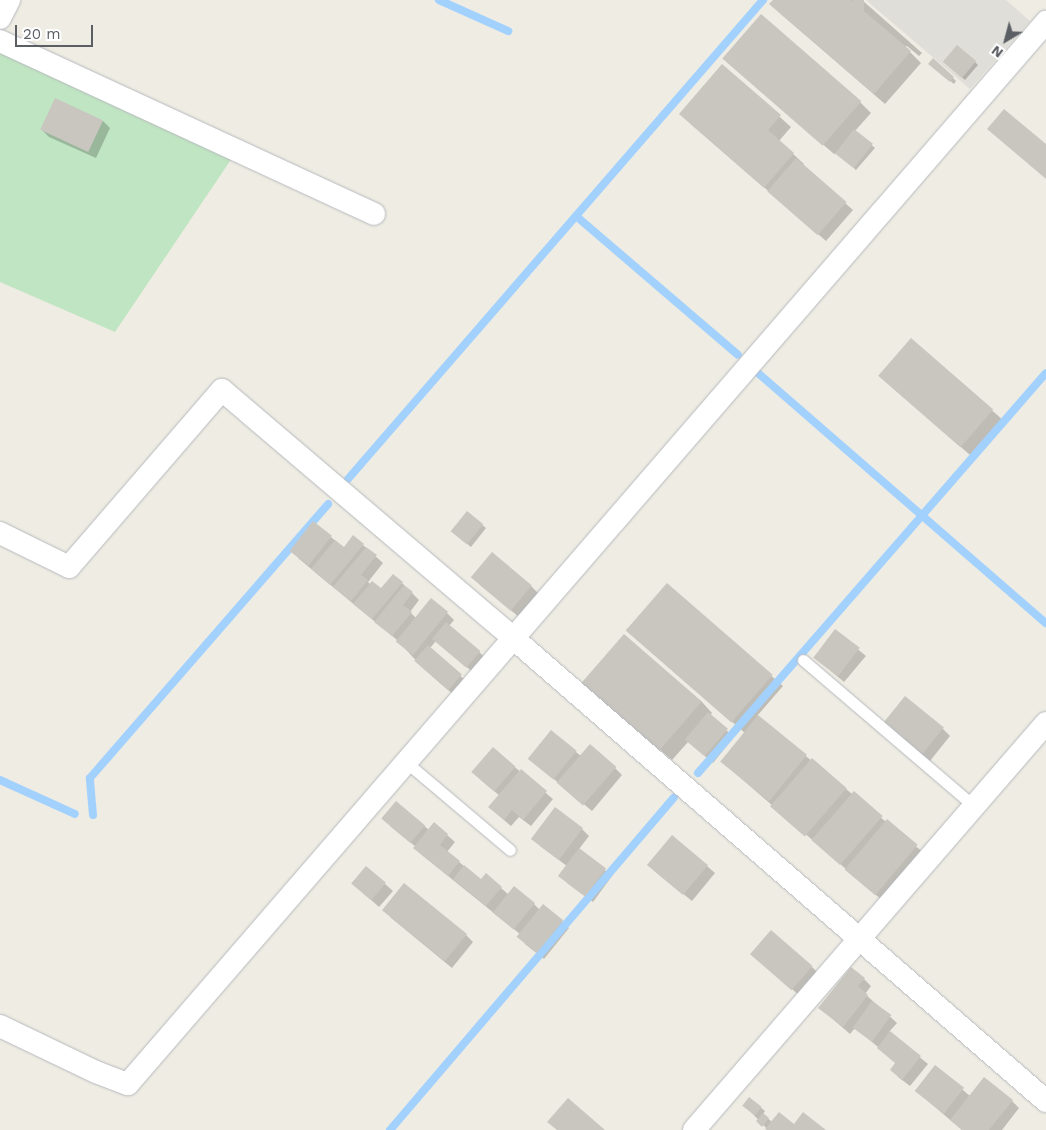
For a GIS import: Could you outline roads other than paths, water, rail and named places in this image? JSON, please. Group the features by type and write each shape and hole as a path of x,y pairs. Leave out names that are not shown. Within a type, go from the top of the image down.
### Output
{"street":[{"path":"0,18 8,0"},
{"path":"0,1026 96,1072 128,1084 1046,22"},
{"path":"0,40 374,214"},
{"path":"0,534 69,566 222,390 513,638 1046,1101"},
{"path":"694,1130 1046,723"}],"lane":[{"path":"803,660 974,806"},
{"path":"406,762 510,850"}],"waterway":[{"path":"439,0 508,31"},
{"path":"348,479 763,0"},
{"path":"576,216 738,355"},
{"path":"758,373 1046,623"},
{"path":"698,773 1046,373"},
{"path":"93,815 90,778 328,504"},
{"path":"0,780 75,814"},
{"path":"390,1130 674,798"}]}
